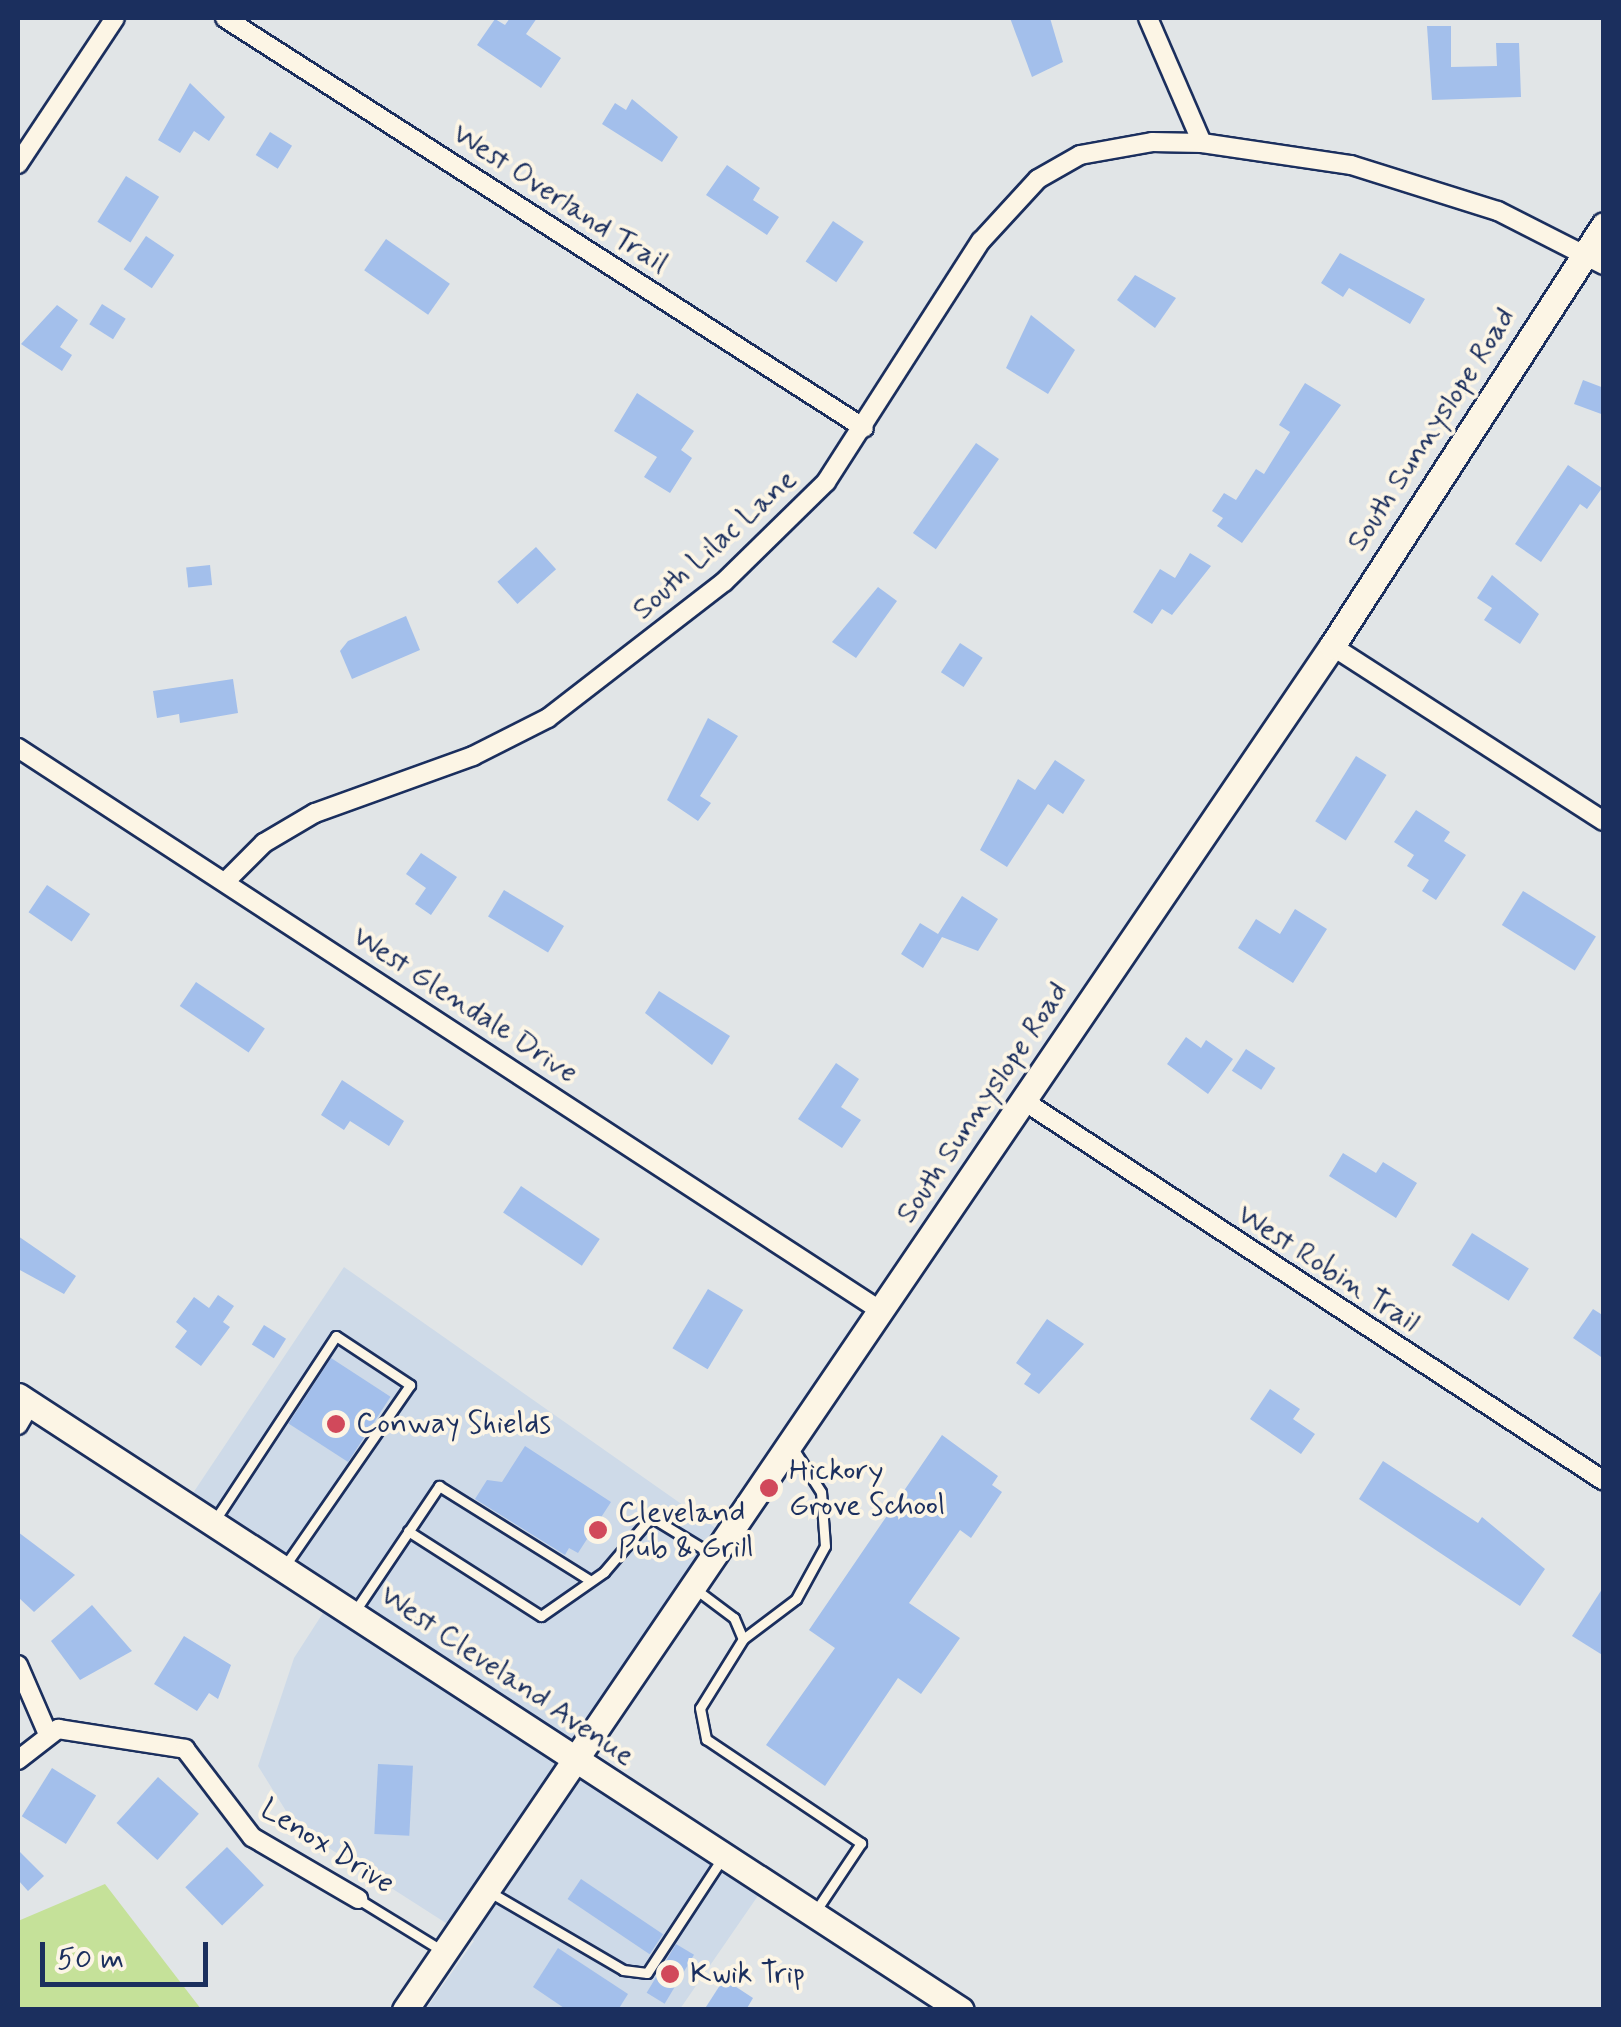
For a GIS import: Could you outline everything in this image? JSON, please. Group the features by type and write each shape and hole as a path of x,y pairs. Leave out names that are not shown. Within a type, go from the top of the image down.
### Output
{"street":[{"path":"18,164 115,18"},
{"name":"West Overland Trail","path":"225,18 864,428"},
{"path":"1148,18 1202,143"},
{"name":"South Lilac Lane","path":"225,882 287,827 472,756 548,718 776,536 864,428 981,241 1038,179 1100,149 1202,143 1314,157 1444,190 1594,259"},
{"name":"South Sunnyslope Road","path":"404,2010 1594,259 1604,225"},
{"path":"1332,646 1604,821"},
{"name":"West Glendale Drive","path":"18,748 881,1311"},
{"name":"West Robin Trail","path":"1024,1101 1604,1481"},
{"name":"West Cleveland Avenue","path":"22,1408 284,1567 961,2010"},
{"path":"18,1664 48,1732 18,1760"},
{"name":"Lenox Drive","path":"48,1732 121,1733 185,1748 252,1837 358,1899"}],"lane":[{"path":"213,1523 336,1336 410,1384 284,1567"},
{"path":"790,1444 822,1492 825,1546 796,1599 743,1639 700,1708 706,1739 860,1843 814,1915"},
{"path":"353,1614 439,1486 588,1580"},
{"path":"408,1532 541,1616 588,1580 651,1517 714,1556"},
{"path":"692,1587 734,1618 743,1639"},
{"path":"485,1890 624,1970 647,1973 724,1857"},
{"name":"Lenox Drive","path":"358,1899 444,1951"}],"shaded area":[{"path":"344,1267 727,1536 574,1760 766,1884 680,2009 426,2009 474,1941 296,1827 258,1766 294,1658 332,1599 185,1505"}],"green space":[{"path":"105,1884 201,2009 18,2009 18,1921"}],"building":[{"path":"510,18 537,18 526,34 561,58 541,88 477,45 495,19 505,25"},
{"path":"1010,18 1050,18 1063,62 1032,77"},
{"path":"1427,26 1451,26 1451,67 1497,66 1496,43 1519,43 1521,97 1432,100"},
{"path":"190,83 225,117 209,141 194,131 180,153 158,140"},
{"path":"632,99 678,137 662,162 602,124 615,103 626,110"},
{"path":"270,132 292,146 278,169 256,155"},
{"path":"727,165 760,188 753,200 779,217 767,235 706,195"},
{"path":"126,176 159,197 130,242 97,222"},
{"path":"833,221 864,242 836,282 806,262"},
{"path":"146,236 174,255 152,288 124,269"},
{"path":"386,239 450,284 428,315 364,270"},
{"path":"1340,253 1425,299 1410,324 1349,288 1343,297 1321,283"},
{"path":"1135,275 1176,298 1155,328 1117,300"},
{"path":"102,304 126,319 113,339 89,324"},
{"path":"57,305 78,320 60,347 72,355 62,371 21,344"},
{"path":"1031,315 1075,350 1048,394 1006,368"},
{"path":"1583,380 1604,388 1604,415 1574,404"},
{"path":"1305,383 1341,405 1242,543 1217,526 1223,518 1212,511 1224,493 1236,500 1256,469 1264,474 1290,432 1279,425"},
{"path":"637,393 694,431 681,450 692,458 670,493 644,477 657,457 614,431"},
{"path":"976,443 999,459 936,549 913,533"},
{"path":"1568,465 1602,488 1587,509 1580,504 1541,562 1515,544"},
{"path":"536,547 556,569 517,604 497,582"},
{"path":"1190,553 1211,566 1172,615 1162,609 1152,624 1133,612 1160,569 1175,578"},
{"path":"210,565 212,585 188,587 186,568"},
{"path":"1492,575 1539,614 1520,644 1484,620 1492,608 1477,598"},
{"path":"878,587 897,601 856,658 832,642"},
{"path":"406,616 420,650 352,679 340,651 348,641"},
{"path":"960,643 983,658 964,687 941,672"},
{"path":"233,679 238,713 180,723 179,714 157,718 153,691"},
{"path":"708,718 738,736 700,796 711,803 698,821 667,800"},
{"path":"1356,756 1387,775 1346,840 1315,821"},
{"path":"1055,760 1085,780 1063,814 1048,804 1007,867 980,850 1018,779 1035,790"},
{"path":"1416,810 1450,832 1444,841 1466,855 1436,900 1422,891 1429,880 1407,866 1414,855 1394,842"},
{"path":"421,853 457,877 431,915 415,904 426,888 406,874"},
{"path":"47,885 90,914 72,941 29,912"},
{"path":"504,890 564,926 548,953 488,917"},
{"path":"1523,891 1596,937 1575,970 1502,925"},
{"path":"962,896 998,919 978,951 942,937 923,968 901,954 920,923 938,934"},
{"path":"1295,909 1327,929 1293,983 1238,948 1256,919 1280,934"},
{"path":"196,982 265,1028 249,1052 180,1006"},
{"path":"659,991 730,1036 712,1065 645,1013"},
{"path":"1186,1037 1201,1048 1206,1040 1233,1059 1208,1094 1167,1064"},
{"path":"1246,1049 1275,1068 1261,1090 1232,1071"},
{"path":"836,1063 859,1079 841,1107 861,1120 842,1148 798,1119"},
{"path":"342,1080 404,1121 389,1146 350,1121 344,1130 321,1115"},
{"path":"1343,1153 1376,1173 1383,1162 1417,1183 1396,1218 1329,1176"},
{"path":"521,1186 600,1239 582,1266 503,1213"},
{"path":"1472,1233 1529,1269 1509,1301 1452,1265"},
{"path":"18,1236 76,1276 64,1294 18,1269"},
{"path":"708,1289 743,1310 708,1369 672,1348"},
{"path":"218,1295 234,1306 223,1322 230,1327 201,1366 175,1347 187,1331 176,1322 194,1297 209,1308"},
{"path":"1593,1309 1604,1316 1604,1359 1573,1338"},
{"path":"1047,1319 1084,1344 1039,1394 1024,1384 1031,1374 1016,1363"},
{"path":"264,1325 286,1339 274,1358 252,1345"},
{"path":"331,1358 391,1397 348,1462 289,1423"},
{"path":"1270,1389 1300,1409 1293,1419 1315,1434 1301,1454 1250,1419"},
{"path":"942,1435 998,1476 992,1485 1002,1492 971,1538 960,1530 909,1603 960,1638 921,1694 898,1678 825,1786 766,1745 835,1648 809,1630"},
{"path":"525,1446 611,1502 578,1553 569,1548 565,1555 475,1499 487,1480 502,1482"},
{"path":"1383,1461 1478,1523 1482,1517 1545,1569 1520,1606 1359,1499"},
{"path":"18,1532 75,1575 34,1612 18,1597"},
{"path":"1604,1586 1604,1656 1572,1636"},
{"path":"92,1605 132,1651 80,1680 51,1641"},
{"path":"184,1636 231,1665 218,1699 209,1693 197,1711 154,1684"},
{"path":"378,1764 413,1766 409,1836 374,1834"},
{"path":"52,1768 96,1796 66,1844 22,1816"},
{"path":"158,1777 199,1814 157,1860 117,1823"},
{"path":"227,1847 264,1885 222,1925 185,1887"},
{"path":"18,1850 44,1876 28,1891 18,1880"},
{"name":"Kwik Trip","path":"581,1879 663,1934 650,1954 568,1899"},
{"name":"Kwik Trip","path":"676,1944 694,1955 665,2004 647,1993"},
{"name":"Kwik Trip","path":"558,1948 628,1994 618,2010 567,2010 533,1987"},
{"path":"724,1979 753,1998 746,2010 704,2010"}],"place":[{"name":"Conway Shields","path":"336,1424"},
{"name":"Hickory Grove School","path":"769,1488"},
{"name":"Cleveland Pub & Grill","path":"598,1530"},
{"name":"Kwik Trip","path":"670,1974"}]}
